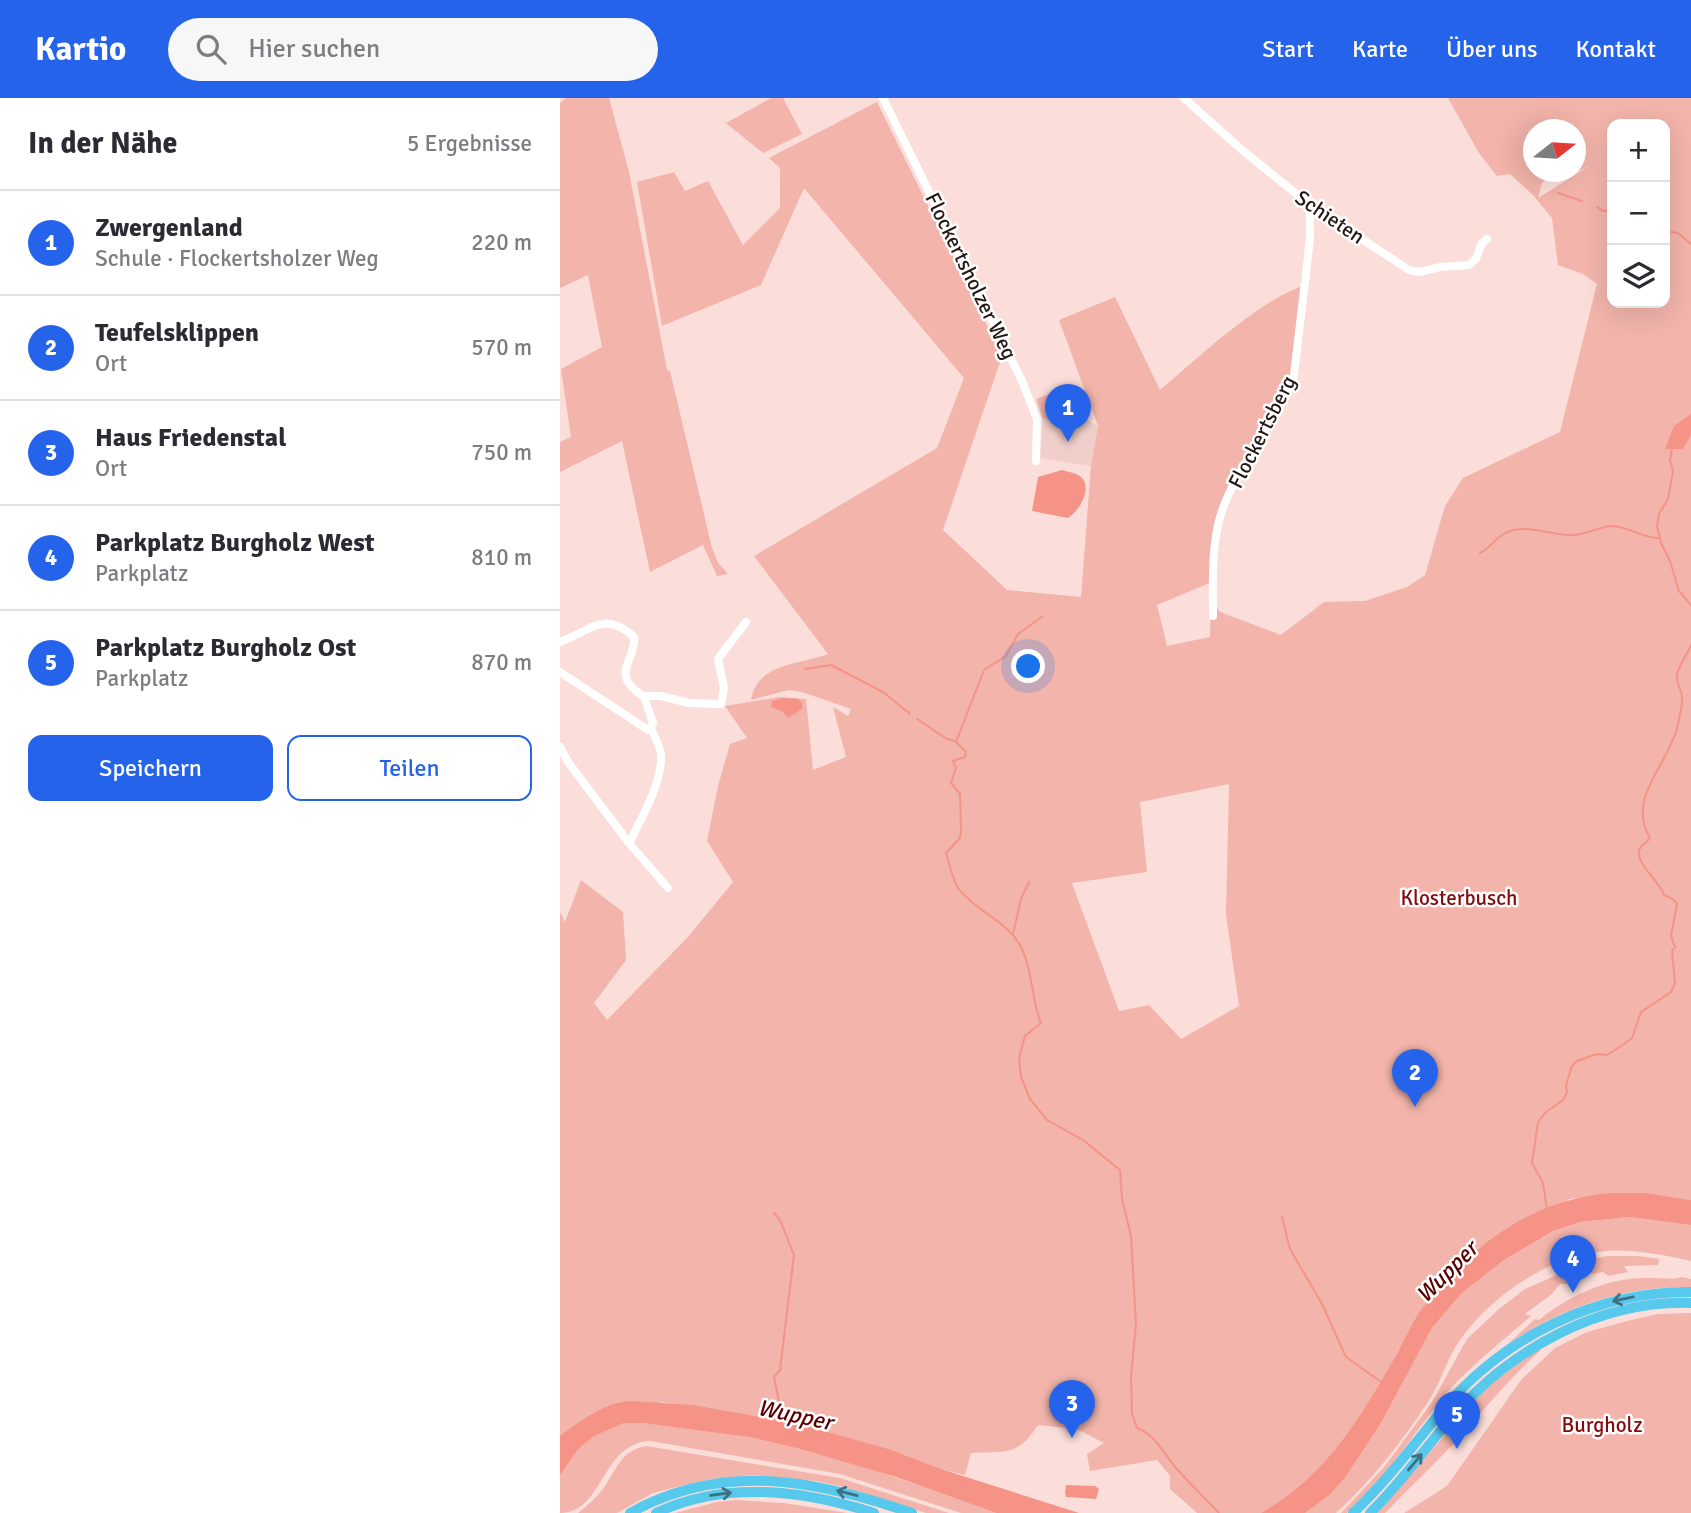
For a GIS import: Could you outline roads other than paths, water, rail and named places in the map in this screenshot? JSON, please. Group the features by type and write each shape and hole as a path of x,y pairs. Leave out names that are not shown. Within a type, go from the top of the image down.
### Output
{"highway":[{"path":"1353,1513 1391,1473 1445,1407 1482,1370 1516,1345 1557,1322 1606,1303 1656,1293 1691,1292"},
{"path":"1370,1513 1475,1393 1522,1355 1565,1331 1608,1315 1657,1305 1691,1303"},
{"path":"630,1513 681,1490 713,1483 753,1480 814,1485 864,1497 912,1513"},
{"path":"656,1513 700,1498 753,1491 811,1497 874,1513"}],"street":[{"name":"Flockertsholzer Weg","path":"883,98 1022,381 1037,419 1037,461"},
{"name":"Schieten","path":"1184,98 1310,205 1403,267 1415,272 1428,272 1441,267 1469,265 1476,259 1482,243 1487,239"},
{"name":"Flockertsberg","path":"1213,616 1214,559 1221,513 1244,466 1287,394 1294,374 1310,239 1310,205"},
{"path":"646,698 655,695 689,703 721,704 724,682 718,659 746,622"},
{"path":"560,642 599,623 613,625 634,637 625,666 626,675 633,687 646,698 652,720 650,729 660,749 660,764 651,797 629,843"},
{"path":"560,672 645,729 650,729"},
{"path":"560,747 568,762 629,843 668,888"}],"waterway":[{"path":"1558,193 1582,201"},
{"path":"1597,207 1607,211"},
{"path":"1670,232 1678,233 1691,244"},
{"path":"1672,449 1670,460 1673,471 1668,499 1659,514 1657,526 1679,591 1691,605"},
{"path":"1480,553 1505,533 1522,529 1575,535 1612,526 1659,538"},
{"path":"1043,616 1018,634 1006,656 984,670 956,742 966,752 965,757 953,761 956,768 951,783 960,794 961,831 960,838 946,853 959,889 1009,931 1026,958 1041,1023 1025,1036 1019,1058 1021,1077 1030,1099 1047,1120 1083,1140 1120,1170 1122,1199 1131,1236 1136,1324 1131,1377 1132,1413 1137,1428 1154,1440 1176,1468 1219,1513"},
{"path":"1547,1209 1543,1183 1532,1163 1538,1122 1546,1112 1563,1100 1572,1066 1577,1061 1597,1054 1607,1055 1632,1038 1641,1012 1671,992 1675,984 1672,951 1675,947 1671,936 1677,904 1664,895 1645,868 1639,851 1650,838 1644,823 1643,809 1651,782 1677,728 1682,699 1677,675 1691,645"},
{"path":"805,669 831,665 883,692 910,714"},
{"path":"917,719 947,739 955,741"},
{"path":"1013,934 1021,899 1029,882"},
{"name":"Wupper","path":"774,1213 780,1220 794,1255 780,1370 774,1377 779,1402 774,1420"},
{"path":"1282,1217 1290,1249 1322,1304 1346,1357 1381,1382"}],"place":[{"name":"Zwergenland","path":"1068,442"},
{"name":"Teufelsklippen","path":"1415,1107"},
{"name":"Parkplatz Burgholz West","path":"1573,1293"},
{"name":"Haus Friedenstal","path":"1072,1438"},
{"name":"Parkplatz Burgholz Ost","path":"1457,1449"}],"park label":[{"name":"Klosterbusch","path":"1459,898"},
{"name":"Burgholz","path":"1602,1425"}]}
